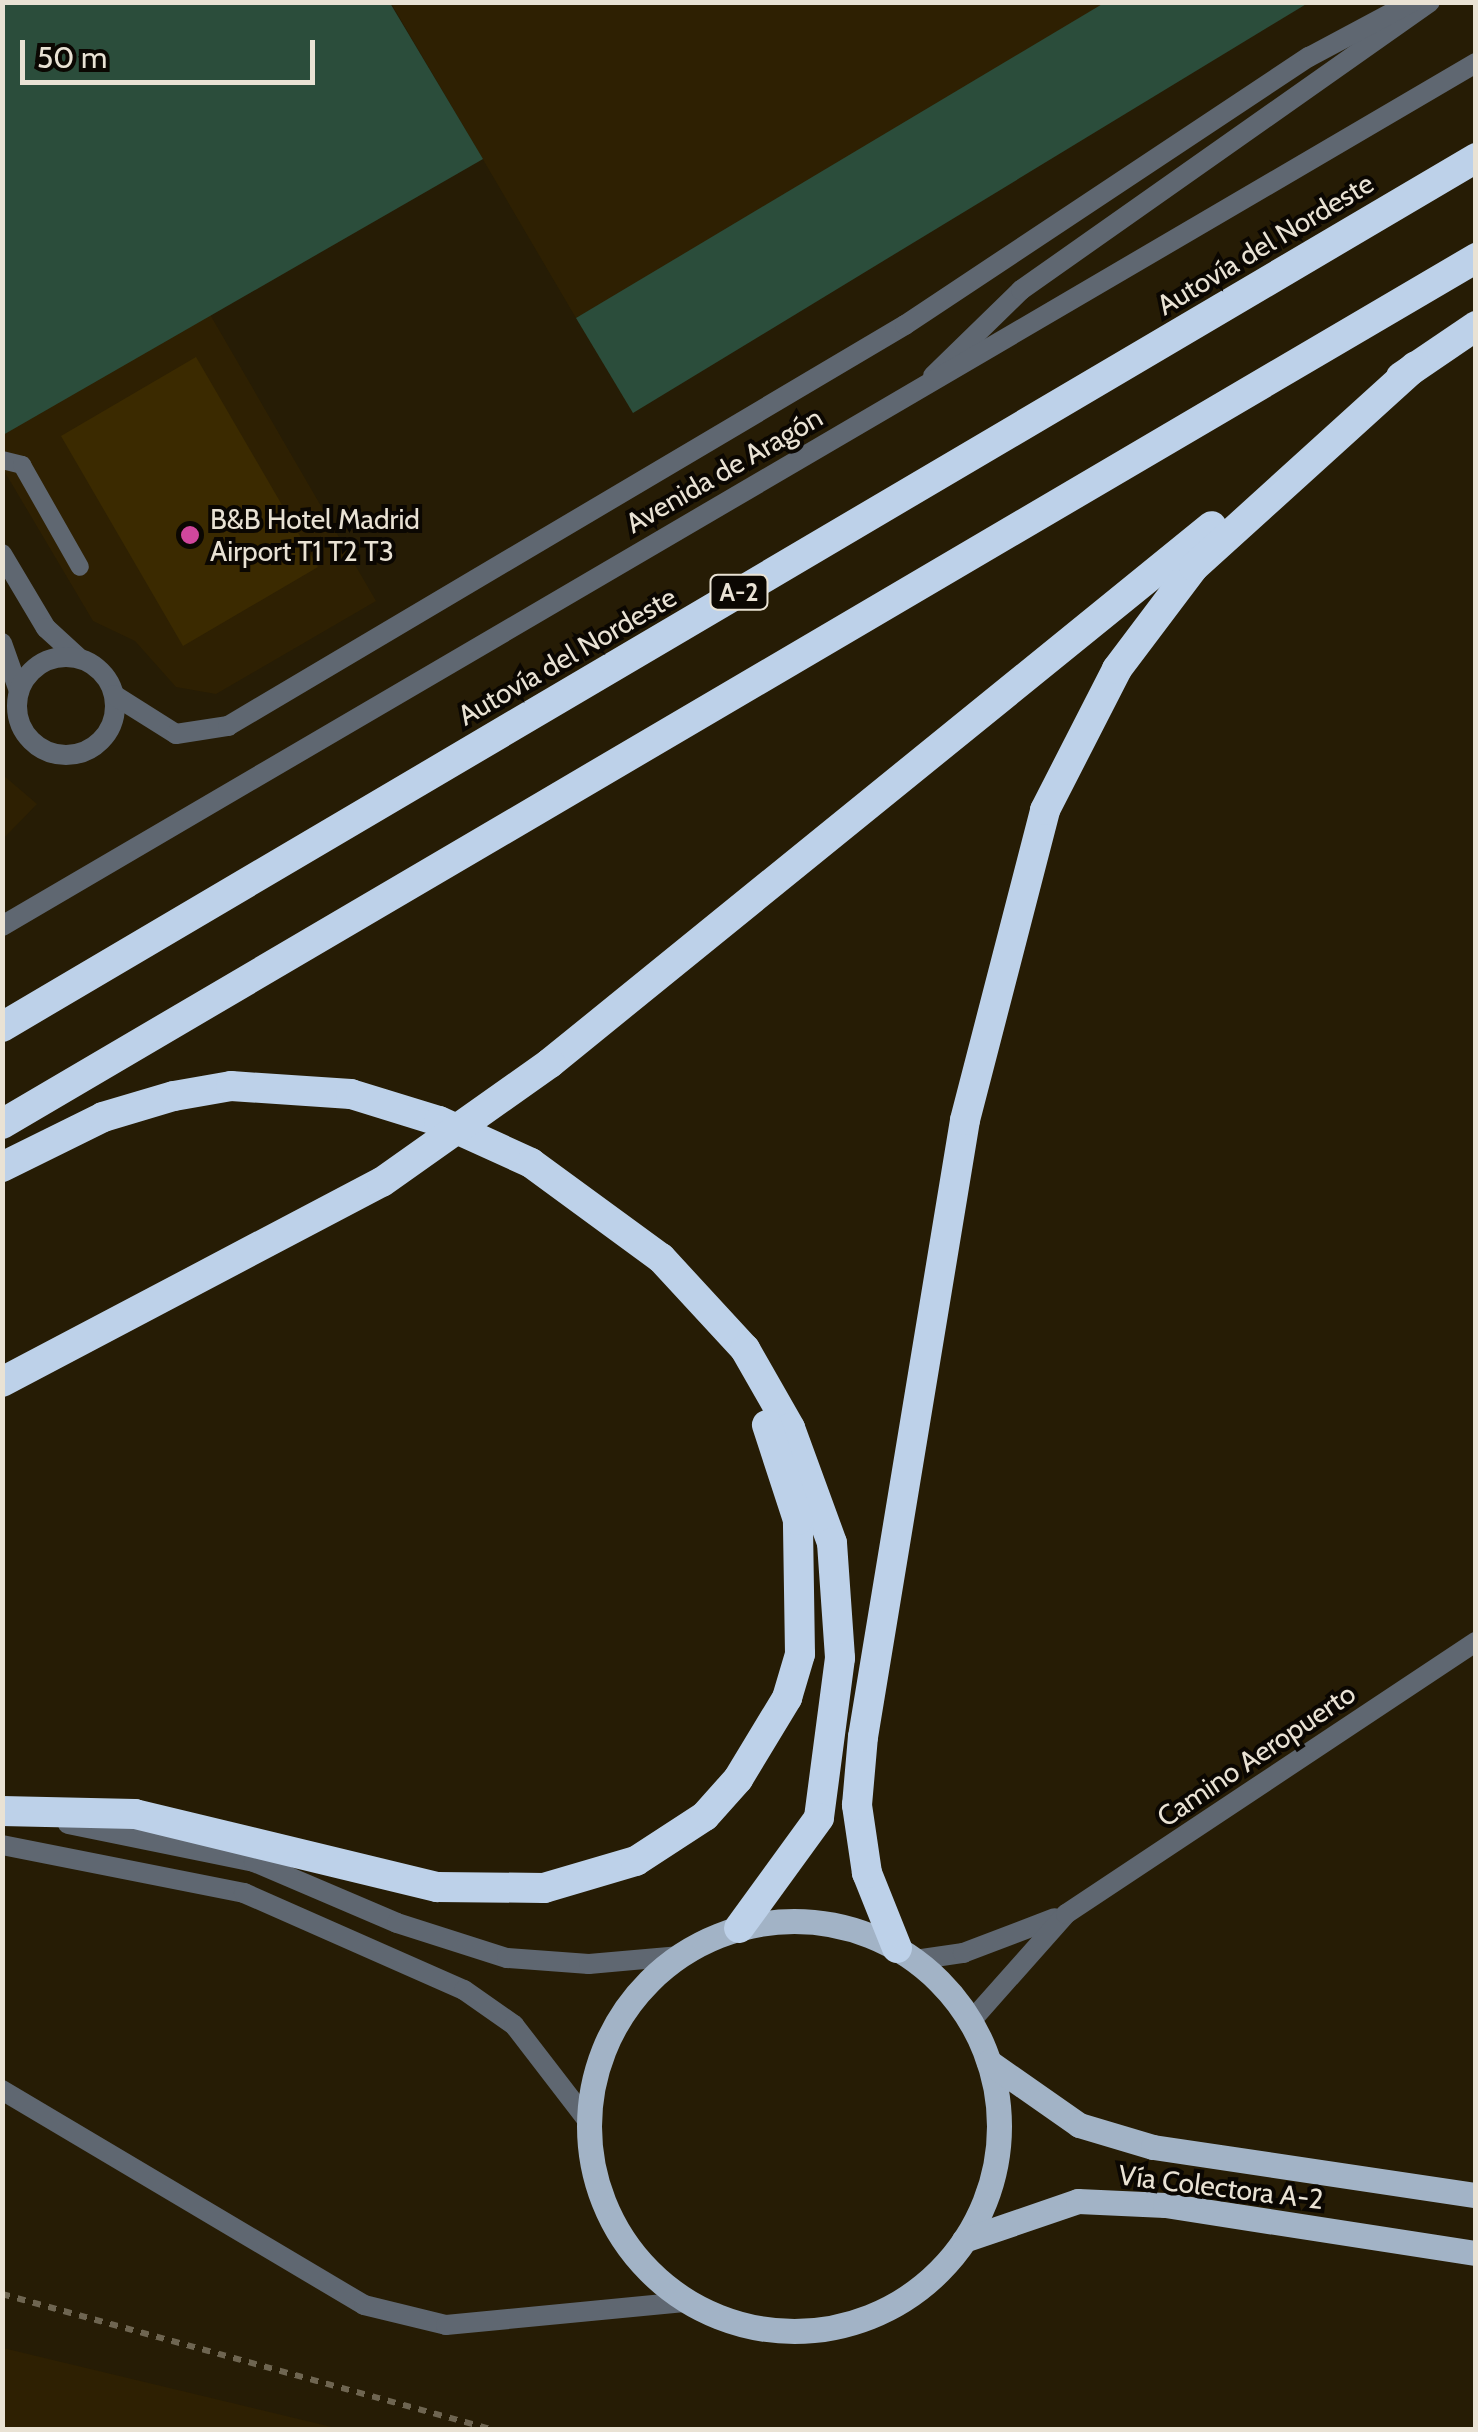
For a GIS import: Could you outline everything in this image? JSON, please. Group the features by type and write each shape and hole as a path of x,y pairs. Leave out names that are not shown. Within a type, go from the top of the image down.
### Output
{"highway":[{"name":"Autovía del Nordeste","path":"2,1028 1476,158"},
{"path":"2,1124 1476,258"},
{"path":"2,1382 382,1182 550,1063 1416,366 1476,326"},
{"path":"906,1954 867,1873 857,1805 863,1737 965,1120 1045,810 1117,669 1194,567 1416,366"},
{"path":"2,1167 103,1118 174,1096 231,1086 351,1094 439,1122 532,1164 660,1258 745,1349 790,1428 832,1543 840,1658 820,1818 738,1928"},
{"path":"2,1812 135,1814 437,1888 490,1891 592,1878 668,1843 705,1816 738,1780 787,1698 804,1596 798,1520 771,1432 660,1258"}],"main road":[{"path":"820,1922 906,1954 971,2021 989,2062 997,2154 964,2240 909,2296 838,2326 760,2329 687,2302 633,2255 613,2225 594,2175 588,2121 592,2082 623,2011 678,1956 738,1928 820,1922"},
{"name":"Vía Colectora A-2","path":"989,2062 1079,2125 1153,2148 1476,2195"},
{"name":"Vía Colectora A-2","path":"964,2240 1078,2201 1164,2205 1476,2253"}],"street":[{"name":"Avenida de Aragón","path":"114,695 176,734 228,726 905,325 1309,57 1412,2"},
{"path":"925,384 1021,290 1430,2"},
{"name":"Avenida de Aragón","path":"2,926 1476,64"},
{"path":"2,554 46,628 80,658 98,668 114,695 104,737 63,755 48,754 25,734 18,691 2,642"},
{"path":"18,691 42,662 80,658"},
{"path":"2,917 36,906"},
{"name":"Camino Aeropuerto","path":"906,1954 963,1953 1066,1914 1476,1642"},
{"path":"2,1812 254,1862 397,1923 507,1958 588,1964 678,1956"},
{"path":"2,1845 244,1893 464,1990 514,2025 588,2121"},
{"name":"Camino Aeropuerto","path":"971,2021 1066,1914"},
{"path":"2,2090 364,2305 446,2326 687,2302"}],"lane":[{"path":"2,460 22,465 80,567"}],"path":[{"path":"2,2294 494,2430"}],"shaded area":[{"path":"391,3 1131,3 576,318"},
{"name":"B&B Hotel Madrid Airport T1 T2 T3","path":"208,311 376,601 216,694 176,687 135,641 93,621 3,469 2,435"},
{"path":"3,775 37,804 2,839"},
{"path":"3,2348 340,2429 3,2429"}],"green space":[{"path":"3,2 390,3 483,159 3,435"},
{"path":"1104,3 1308,3 633,413 576,318"}],"building":[{"path":"196,357 318,567 183,646 61,436"}],"place":[{"name":"B&B Hotel Madrid Airport T1 T2 T3","path":"190,535"}]}
